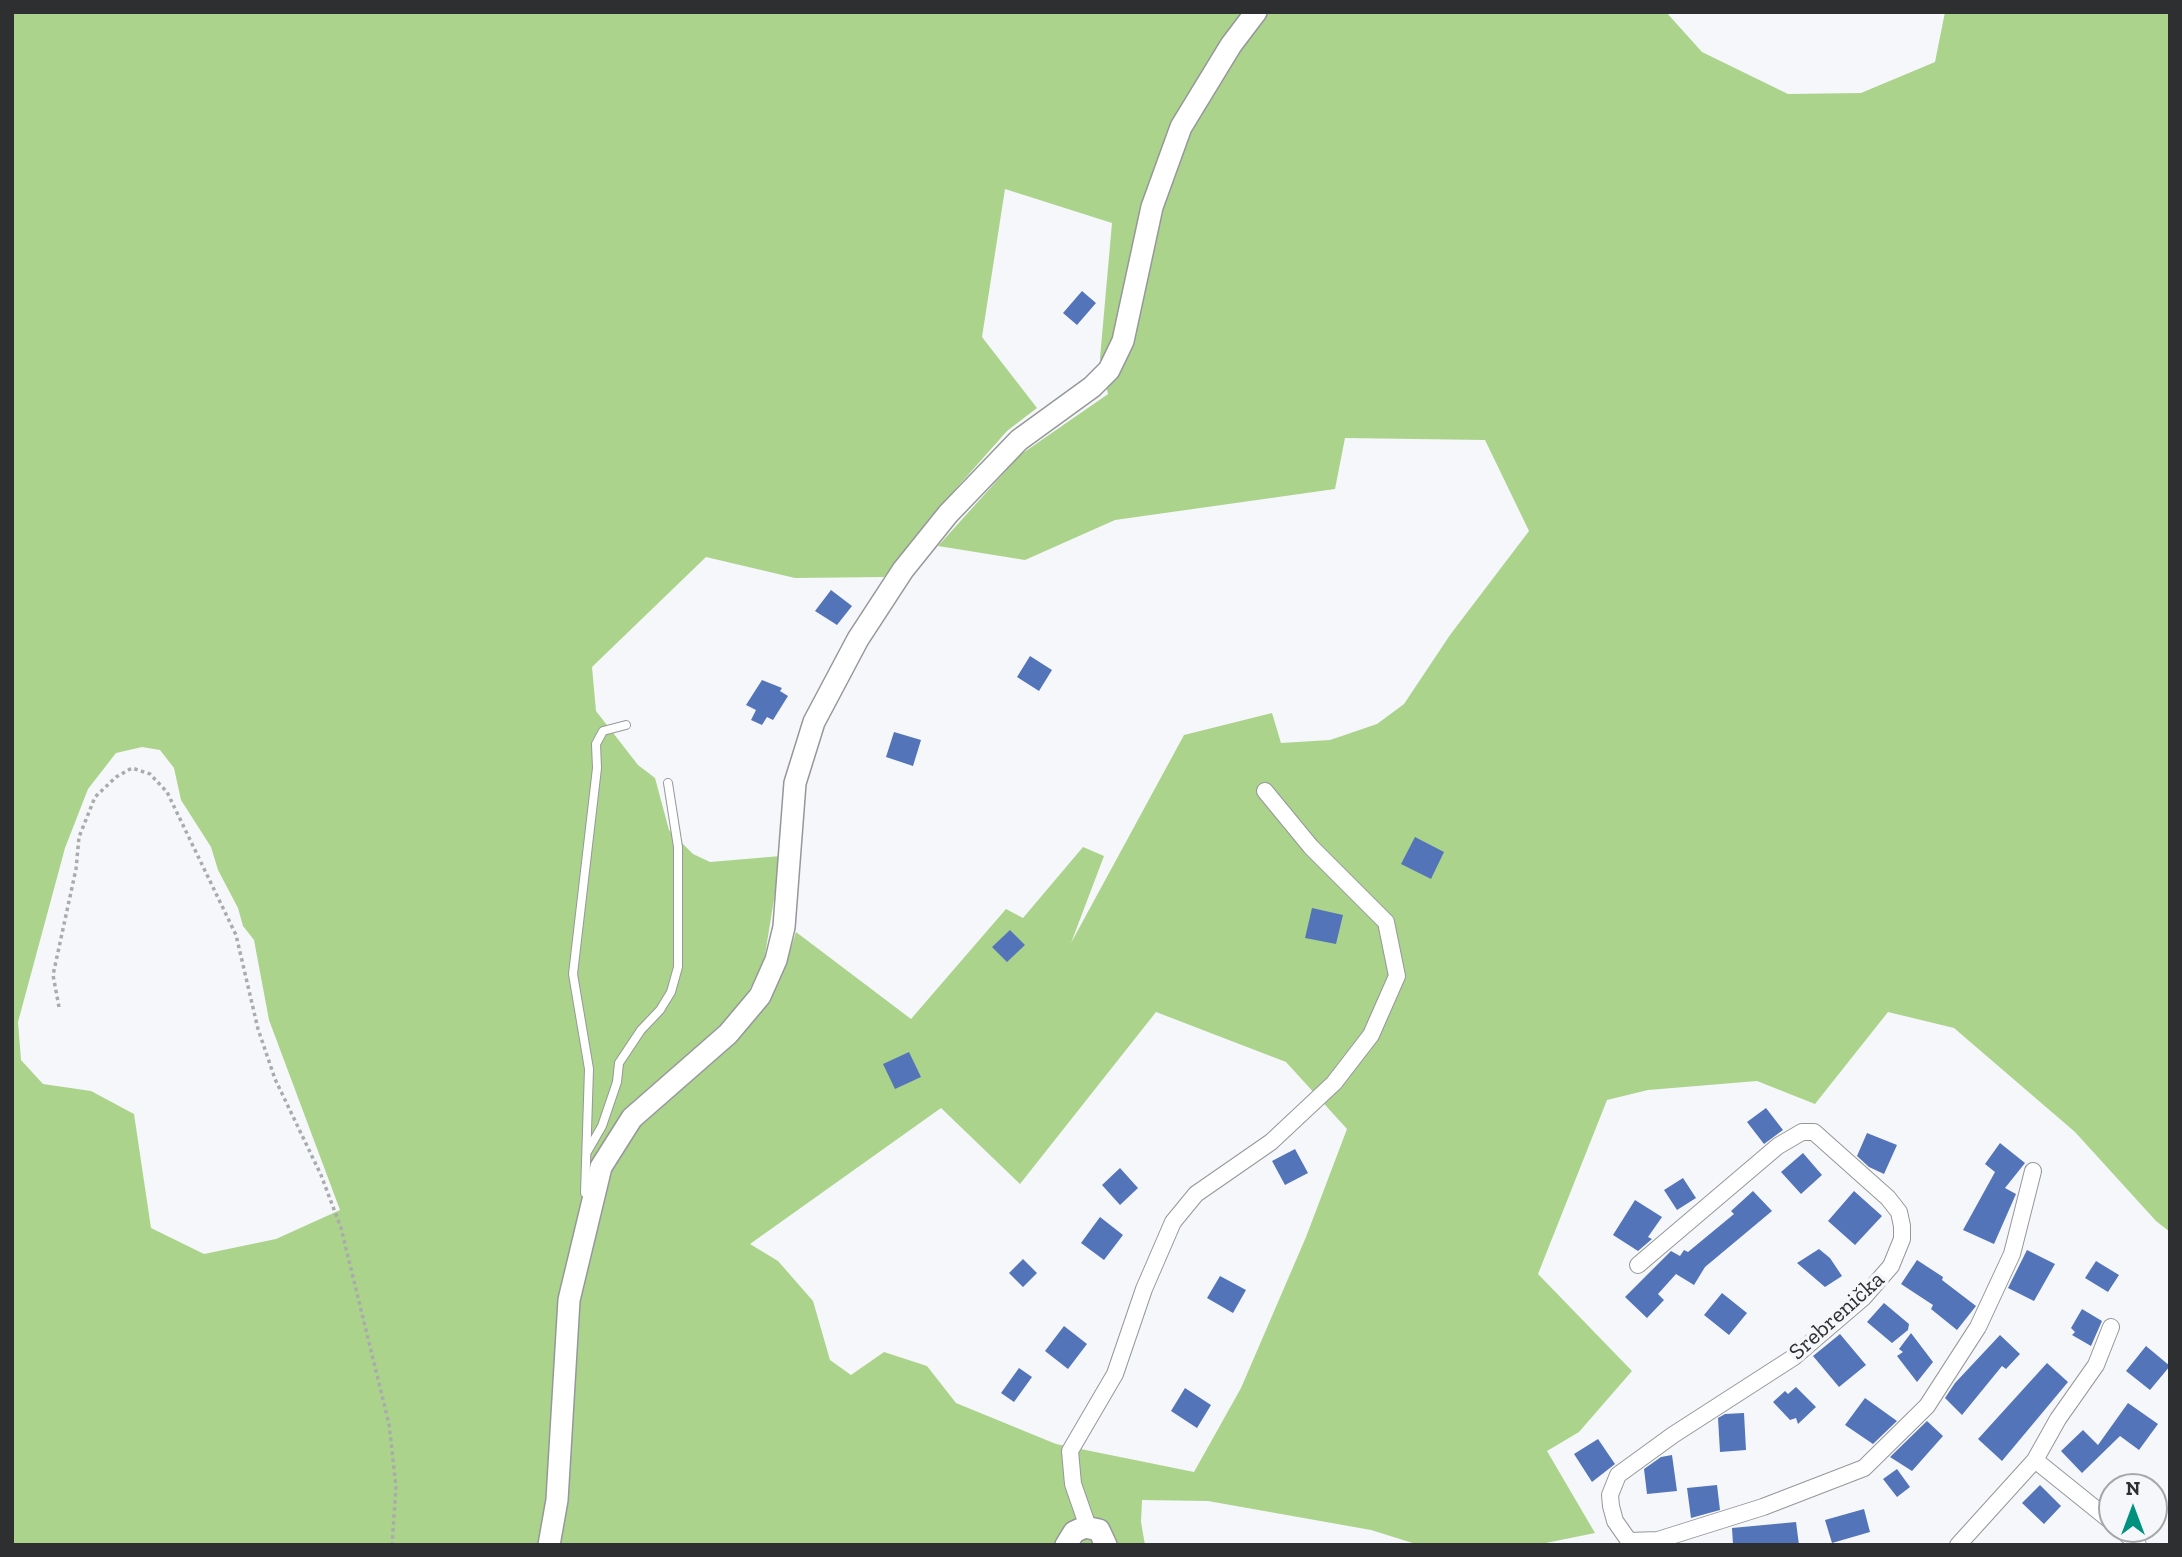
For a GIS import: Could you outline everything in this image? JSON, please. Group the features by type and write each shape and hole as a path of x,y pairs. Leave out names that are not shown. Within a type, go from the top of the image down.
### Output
{"main road":[{"path":"549,1545 557,1500 569,1300 601,1167 632,1118 728,1034 760,996 768,980 784,927 794,794 800,763 814,722 858,639 904,570 948,514 1019,440 1092,387 1109,370 1123,341 1152,207 1181,127 1231,45 1256,12"},
{"path":"1066,1545 1074,1532 1088,1527 1099,1530 1106,1545"}],"street":[{"path":"1088,1527 1073,1483 1070,1451 1115,1374 1144,1289 1173,1222 1196,1194 1271,1142 1334,1083 1371,1035 1397,976 1386,922 1311,847 1265,791"},
{"name":"Srebrenička","path":"1638,1265 1778,1146 1802,1132 1814,1132 1888,1198 1899,1212 1902,1226 1902,1239 1891,1266 1863,1297 1794,1357 1673,1435 1618,1475 1610,1495 1611,1506 1615,1521 1629,1543 1658,1540 1763,1507 1864,1468 1927,1406 1978,1327 2012,1254 2033,1171"},
{"path":"1958,1545 2035,1460 2058,1419 2096,1365 2111,1327"},
{"path":"2035,1460 2098,1511"}],"lane":[{"path":"581,1242 589,1069 573,974 583,914 585,853 597,768 596,744 603,731 626,725"},
{"path":"586,1154 602,1126 617,1082 619,1063 641,1030 660,1010 671,992 678,968 678,846 668,783"}],"path":[{"path":"59,1007 52,975 76,869 79,836 95,797 116,777 132,768 150,774 167,792 236,935 258,1029 275,1079 321,1175 341,1228 389,1424 396,1487 392,1545"}],"green space":[{"path":"12,12 1666,12 1702,52 1788,94 1861,93 1935,62 1945,12 2170,12 2170,1232 2156,1221 2075,1132 1954,1028 1888,1012 1815,1104 1757,1081 1648,1090 1607,1100 1538,1274 1632,1371 1579,1432 1547,1451 1595,1533 1536,1545 1419,1545 1371,1530 1208,1501 1142,1500 1141,1522 1145,1545 12,1545","holes":["1005,189 1112,223 1100,358 1108,394 1020,455 938,546 1025,560 1115,520 1335,489 1345,438 1485,440 1529,531 1450,635 1404,704 1377,724 1330,740 1281,743 1272,713 1184,735 1071,943 1104,856 1083,847 1023,918 1006,909 911,1019 796,932 782,975 769,999 746,997 764,961 781,856 710,862 693,854 669,830 655,778 638,765 596,711 592,667 706,557 795,578 884,577 929,519 1007,431 1037,408 982,337","142,747 160,750 174,768 181,800 211,847 218,870 238,908 243,926 254,940 269,1020 340,1210 276,1239 204,1254 151,1228 134,1114 91,1091 43,1084 21,1060 18,1022 65,848 88,789 116,753","1156,1012 1286,1062 1347,1129 1306,1237 1241,1388 1194,1472 1056,1444 956,1403 927,1366 884,1352 851,1375 830,1360 813,1301 778,1261 750,1244 941,1108 1020,1184"]}],"building":[{"path":"1082,291 1096,303 1077,325 1063,313"},
{"path":"831,590 852,606 837,625 815,611"},
{"path":"1030,656 1052,670 1039,691 1017,677"},
{"path":"762,680 782,688 780,691 788,696 773,720 767,717 762,725 751,720 756,710 746,705"},
{"path":"894,732 921,740 913,766 886,757"},
{"path":"1415,837 1444,852 1431,879 1401,864"},
{"path":"1312,908 1343,915 1336,944 1305,938"},
{"path":"1010,930 1025,945 1007,962 992,947"},
{"path":"909,1052 921,1077 895,1089 883,1064"},
{"path":"1766,1108 1783,1130 1764,1144 1747,1122"},
{"path":"1867,1133 1897,1145 1884,1174 1869,1167 1857,1156"},
{"path":"2000,1143 2025,1163 2005,1188 2016,1194 1994,1244 1963,1230 1995,1172 1985,1164"},
{"path":"1295,1149 1308,1173 1285,1185 1272,1161"},
{"path":"1803,1153 1822,1175 1801,1194 1781,1172"},
{"path":"1120,1168 1138,1188 1120,1205 1102,1185"},
{"path":"1683,1178 1696,1198 1677,1210 1664,1190"},
{"path":"1753,1191 1772,1211 1705,1267 1694,1285 1676,1274 1658,1294 1664,1300 1647,1318 1625,1297 1671,1251 1680,1256 1684,1250 1688,1252 1734,1214 1731,1211"},
{"path":"1854,1191 1882,1216 1855,1245 1828,1221"},
{"path":"1635,1200 1662,1217 1648,1237 1652,1239 1638,1251 1613,1235"},
{"path":"1100,1217 1123,1235 1104,1260 1081,1243"},
{"path":"1819,1249 1830,1258 1842,1276 1825,1287 1797,1263"},
{"path":"2027,1250 2055,1264 2034,1301 2008,1288"},
{"path":"1023,1259 1037,1273 1023,1287 1009,1273"},
{"path":"1917,1260 1943,1277 1942,1280 1976,1306 1957,1330 1931,1309 1933,1305 1901,1284"},
{"path":"2096,1261 2119,1275 2108,1292 2085,1278"},
{"path":"1220,1276 1246,1290 1233,1313 1207,1298"},
{"path":"1722,1293 1747,1313 1729,1335 1704,1315"},
{"path":"1884,1303 1909,1324 1908,1330 1892,1343 1867,1322"},
{"path":"2082,1309 2102,1321 2091,1346 2072,1335 2075,1332 2071,1328"},
{"path":"1064,1326 1087,1344 1068,1369 1045,1351"},
{"path":"1911,1333 1933,1362 1917,1382 1897,1356 1903,1352 1899,1349"},
{"path":"1840,1334 1866,1365 1839,1387 1813,1356"},
{"path":"2000,1335 2020,1354 2006,1369 2002,1366 1962,1415 1945,1398 1955,1383"},
{"path":"2146,1346 2170,1366 2150,1390 2126,1371"},
{"path":"2047,1363 2068,1382 2002,1461 1978,1439"},
{"path":"1019,1368 1032,1377 1014,1402 1001,1393"},
{"path":"1796,1387 1816,1407 1798,1424 1796,1418 1790,1420 1773,1402 1785,1391 1788,1394"},
{"path":"1185,1388 1211,1405 1197,1428 1171,1411"},
{"path":"1865,1398 1897,1421 1873,1444 1845,1425"},
{"path":"2128,1403 2158,1424 2139,1450 2120,1436 2082,1473 2061,1451 2083,1430 2098,1445"},
{"path":"1744,1413 1746,1450 1720,1452 1718,1418 1725,1414"},
{"path":"1927,1421 1943,1436 1912,1471 1890,1457"},
{"path":"1598,1439 1615,1464 1592,1482 1574,1454"},
{"path":"1672,1455 1677,1491 1647,1494 1644,1469 1661,1457"},
{"path":"1897,1469 1910,1487 1897,1497 1883,1479"},
{"path":"1717,1485 1720,1510 1691,1518 1687,1488"},
{"path":"2040,1485 2061,1506 2044,1524 2022,1503"},
{"path":"1864,1509 1870,1532 1832,1543 1825,1520"},
{"path":"1796,1522 1799,1545 1733,1545 1732,1528"}]}
